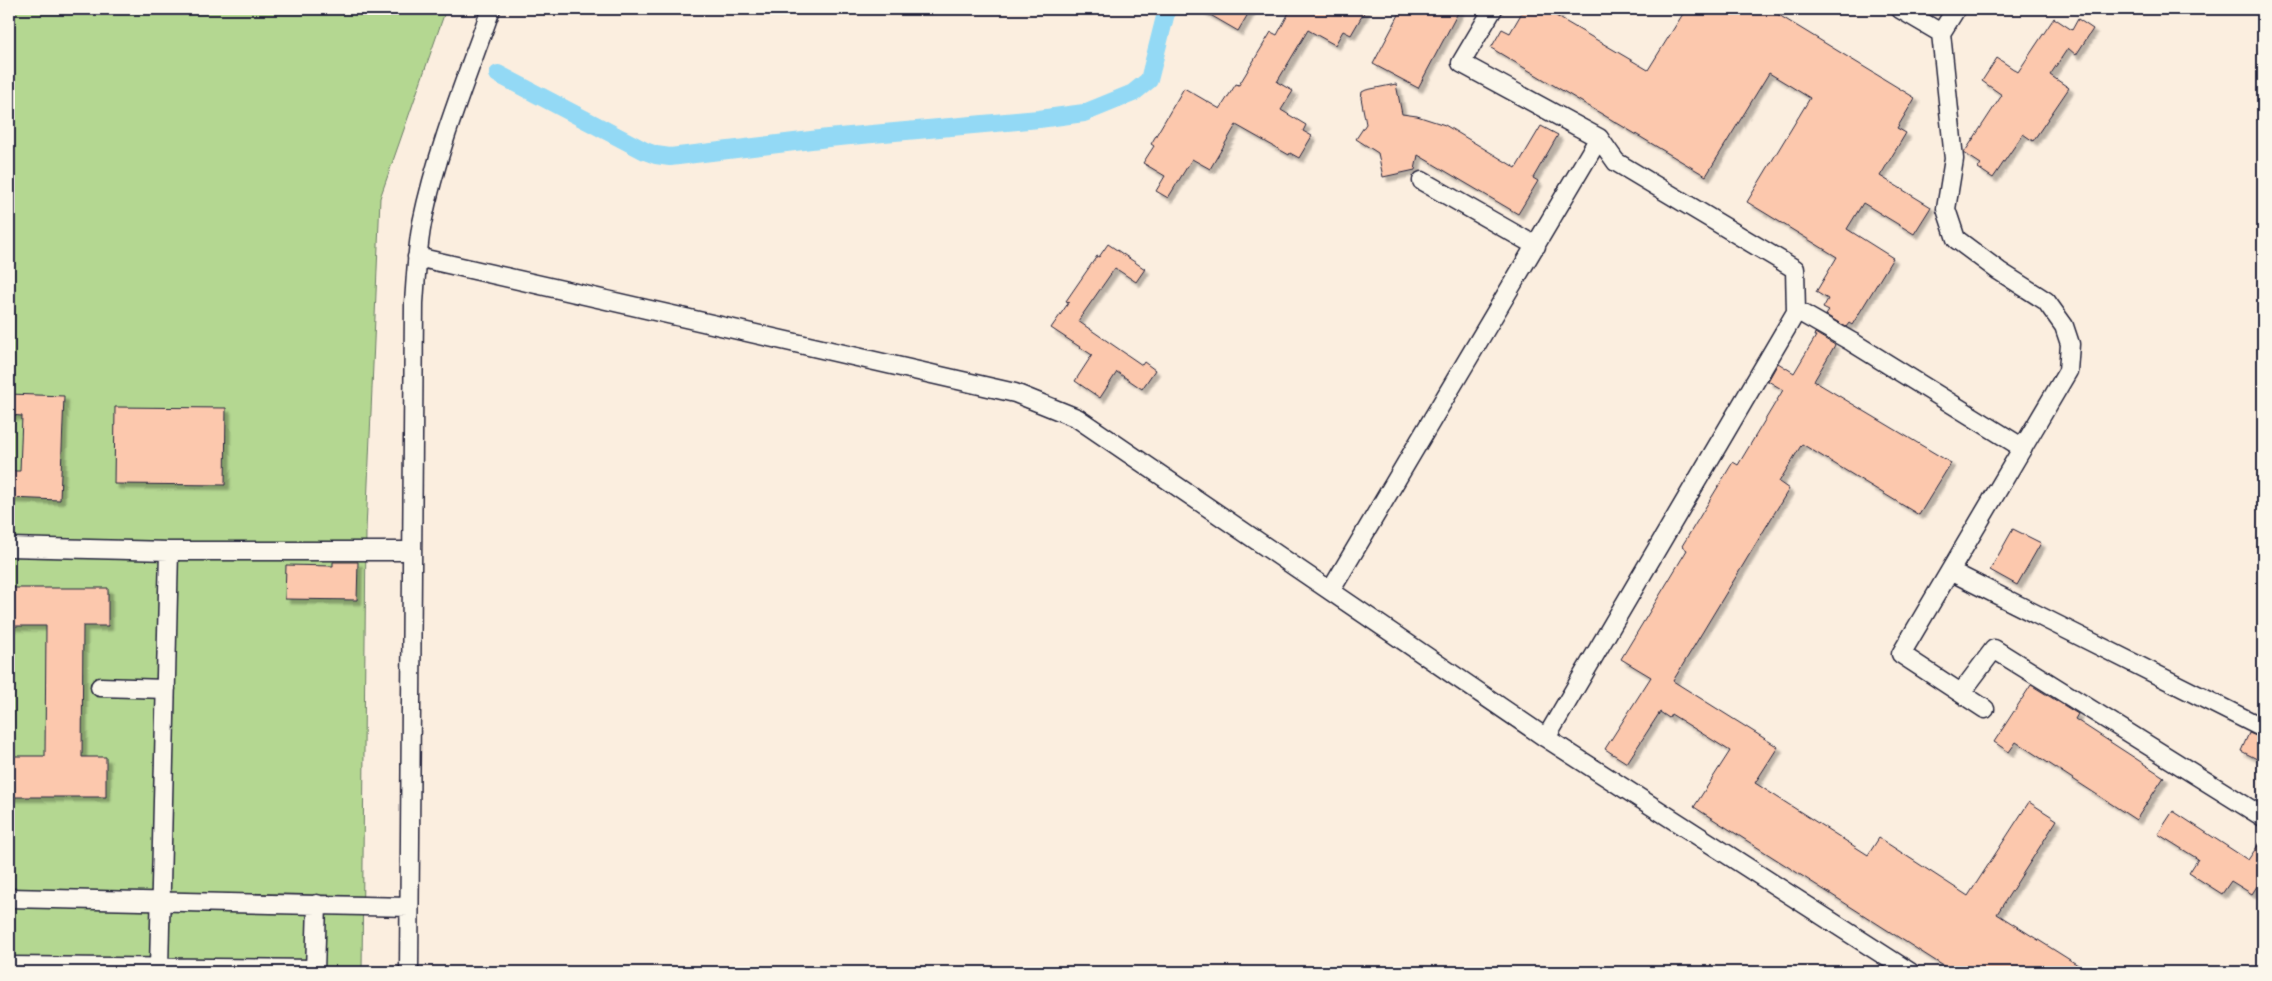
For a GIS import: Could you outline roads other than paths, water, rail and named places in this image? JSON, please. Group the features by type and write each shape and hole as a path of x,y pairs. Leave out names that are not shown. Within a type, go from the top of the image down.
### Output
{"street":[{"path":"409,972 414,303 417,257 421,225 431,183 491,9"},
{"path":"1493,9 1461,63 1599,138 1616,162 1795,269 1796,312 1546,738"},
{"path":"1900,9 1941,34"},
{"path":"1956,9 1941,34 1954,159 1946,209 1956,239 1999,271 2046,301 2064,326 2070,344 2068,371 1901,654 1985,709"},
{"path":"1331,590 1599,138"},
{"path":"1422,181 1536,246"},
{"path":"417,257 1015,393 1077,418 1546,738 1910,972"},
{"path":"1803,314 1852,342 2023,448"},
{"path":"9,547 169,551 412,551"},
{"path":"159,968 169,551"},
{"path":"1950,571 2259,726"},
{"path":"1962,693 1994,649 2263,817"},
{"path":"100,687 166,689"},
{"path":"9,898 409,907"},
{"path":"9,966 101,970 159,968 315,971 317,904"}],"waterway":[{"path":"498,74 645,151 670,157 828,138 1039,119 1084,113 1133,93 1149,80 1167,9"}]}
